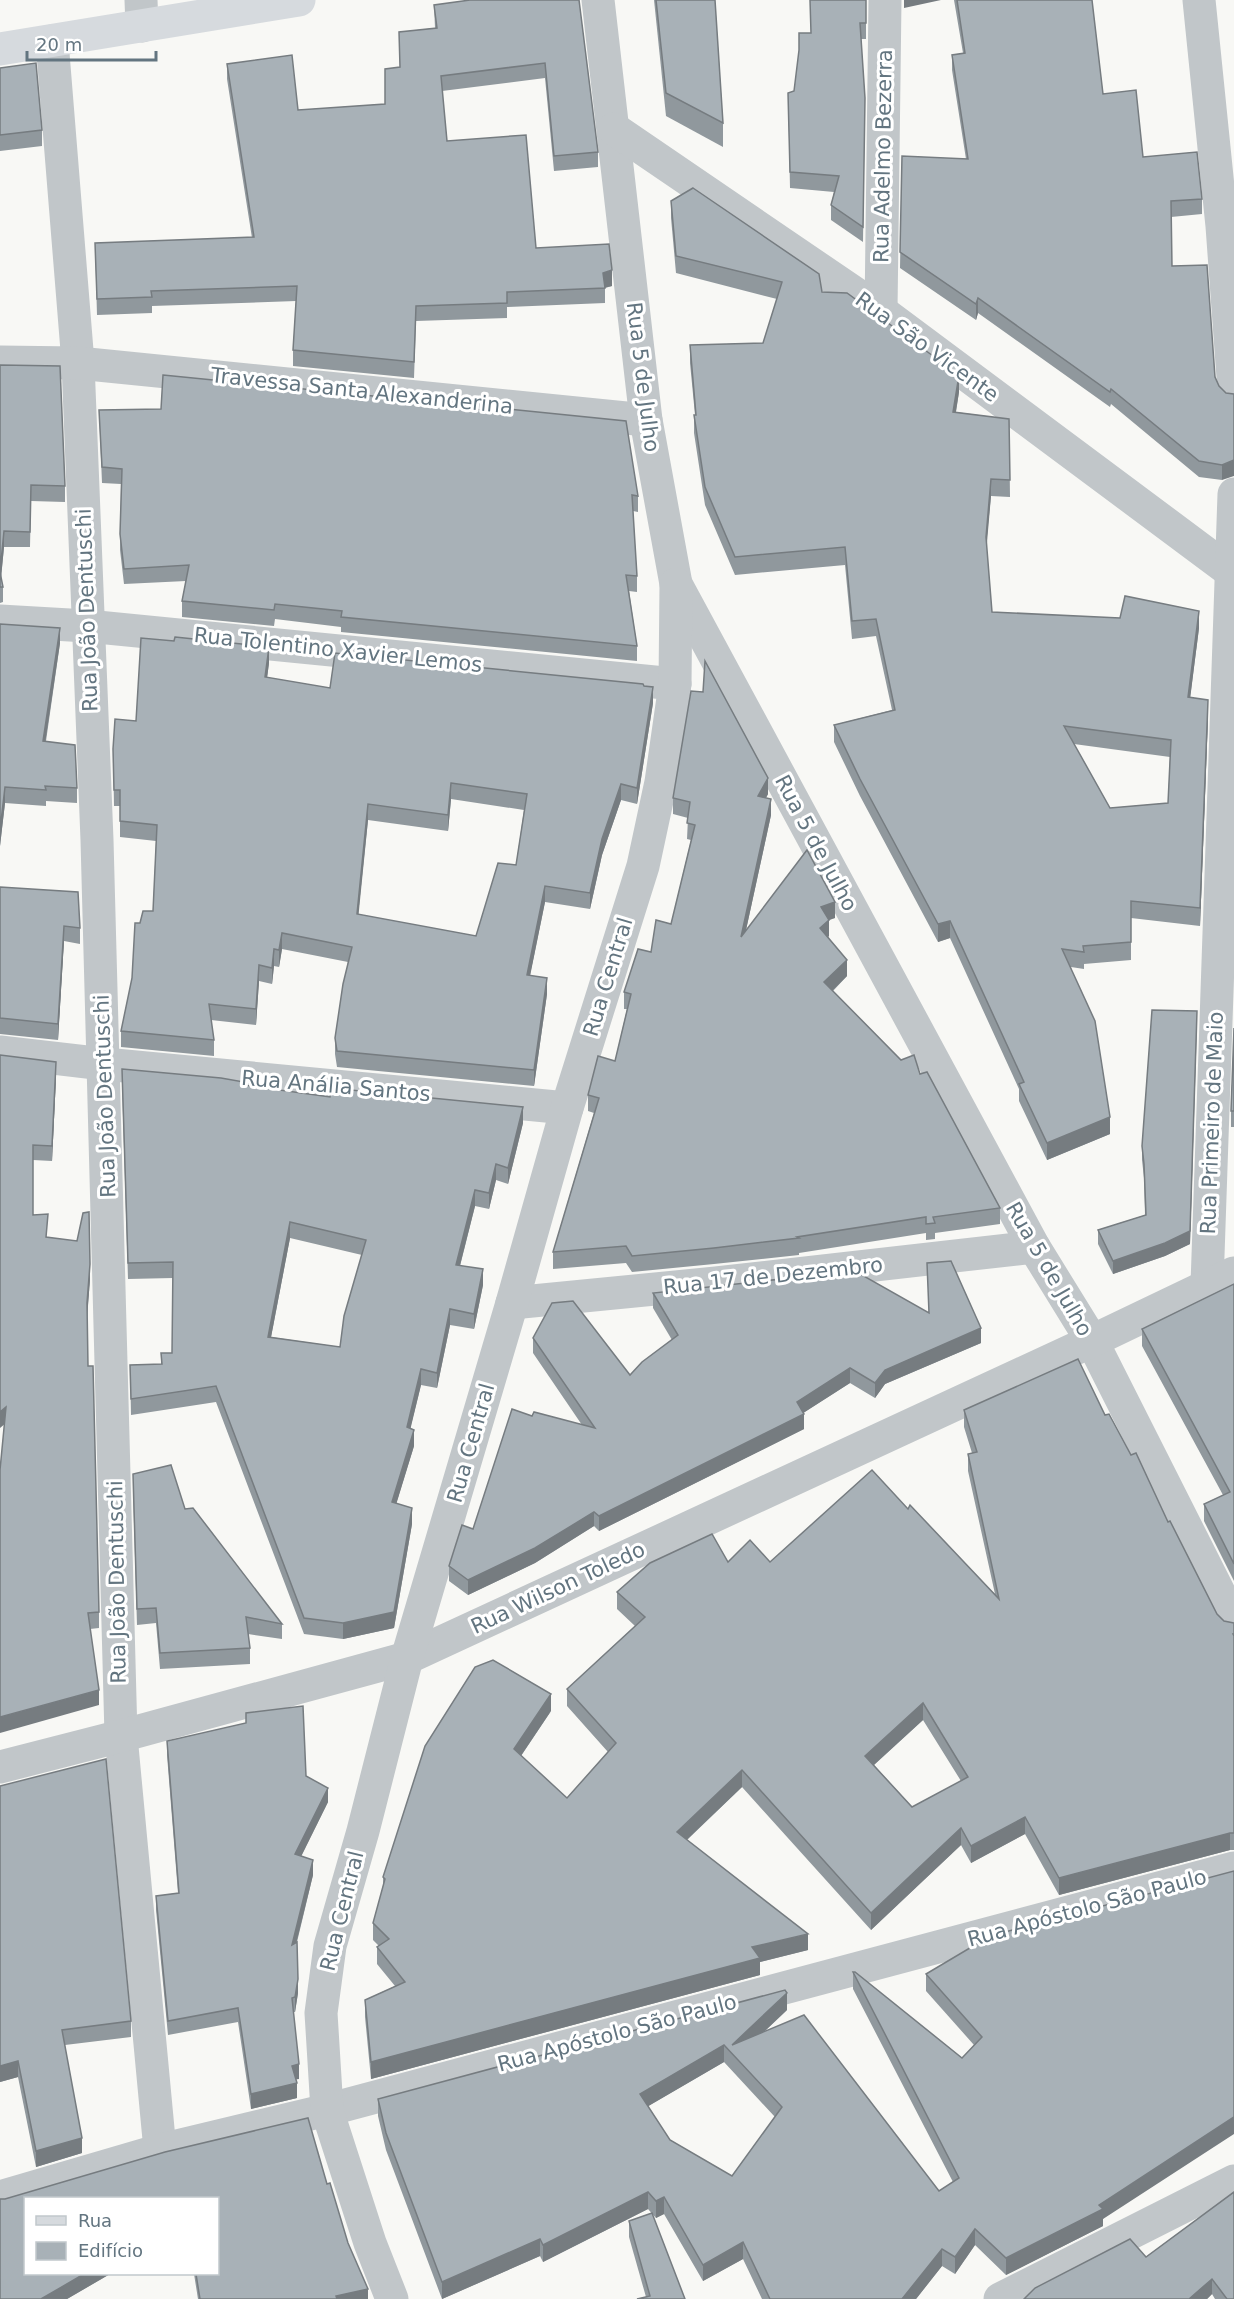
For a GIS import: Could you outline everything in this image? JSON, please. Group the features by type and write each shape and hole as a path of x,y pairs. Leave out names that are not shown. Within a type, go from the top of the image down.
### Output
{"main road":[{"path":"0,49 52,41 142,13 300,0"}],"street":[{"name":"Rua 5 de Julho","path":"598,0 646,420 676,584 1034,1247 1092,1341 1234,1622"},
{"name":"Rua Adelmo Bezerra","path":"881,311 885,0"},
{"path":"1199,0 1228,227 1234,391"},
{"name":"Rua João Dentuschi","path":"52,41 78,363 97,840 121,1736 160,2150"},
{"name":"Rua São Vicente","path":"614,129 881,311 1232,573"},
{"name":"Travessa Santa Alexanderina","path":"0,362 78,363 646,420"},
{"name":"Rua Primeiro de Maio","path":"1220,1279 1234,494"},
{"name":"Rua Central","path":"392,2299 370,2243 327,2110 321,2013 330,1946 363,1831 407,1658 567,1108 643,866 661,782 675,684 676,584"},
{"name":"Rua Tolentino Xavier Lemos","path":"0,621 87,626 675,684"},
{"name":"Rua Anália Santos","path":"0,1052 567,1108"},
{"name":"Rua 17 de Dezembro","path":"512,1303 716,1283 1034,1247"},
{"name":"Rua Wilson Toledo","path":"0,1767 407,1658 1092,1341 1220,1279"},
{"name":"Rua Apóstolo São Paulo","path":"0,2197 160,2150 327,2110 1234,1868"},
{"path":"1000,2299 1234,2181"}],"building":[{"path":"470,0 579,0 598,152 554,156 545,63 441,76 447,141 526,135 536,248 609,244 612,270 603,273 605,288 507,292 507,303 416,306 414,362 293,350 297,286 151,291 152,297 97,299 95,243 254,237 227,64 292,55 298,110 385,104 385,69 400,67 399,32 437,28 434,5"},
{"path":"656,0 715,0 723,123 666,93"},
{"path":"810,0 866,0 866,23 860,23 865,98 863,227 831,205 839,176 790,172 788,93 794,91 799,33 811,33"},
{"path":"957,0 1092,0 1103,94 1136,90 1143,157 1197,152 1202,199 1171,201 1172,266 1207,265 1215,377 1219,386 1226,393 1234,394 1234,460 1222,465 1199,461 1111,389 1110,392 978,298 976,304 900,252 902,156 968,159 952,55 965,53"},
{"path":"36,63 42,130 0,135 0,68"},
{"path":"693,188 819,274 822,292 847,293 959,375 953,412 1009,419 1010,480 991,479 986,537 992,612 1120,618 1125,596 1199,611 1188,697 1208,700 1200,908 1131,901 1131,942 1083,946 1084,952 1062,949 1095,1021 1110,1117 1047,1143 1019,1084 1024,1082 950,921 938,924 860,779 834,725 895,710 876,619 852,621 845,547 735,557 705,487 694,415 696,415 690,345 763,343 782,282 676,256 671,201","holes":["1064,726 1171,740 1168,803 1110,808"]},
{"path":"0,365 60,366 65,486 31,485 30,532 4,531 0,572"},
{"path":"163,375 413,400 488,411 488,407 626,421 638,496 632,495 637,576 626,575 637,646 341,617 342,611 275,604 274,610 182,601 189,565 124,569 120,534 122,469 102,467 99,410 161,409"},
{"path":"0,624 60,628 43,741 75,745 77,788 45,786 46,790 5,787 0,830"},
{"path":"175,637 269,647 265,677 330,688 335,653 643,684 653,687 637,788 621,784 602,839 590,893 545,886 527,975 547,978 534,1070 337,1051 335,1038 343,984 352,947 282,933 279,950 274,949 272,968 259,965 256,1009 209,1004 214,1040 121,1031 132,978 135,923 140,923 143,911 153,911 157,825 120,821 120,790 114,790 115,719 136,721 141,638 174,641","holes":["451,783 527,794 516,865 498,863 476,936 357,914 368,804 448,815"]},
{"path":"705,661 768,778 758,796 771,799 741,937 807,850 835,902 821,907 829,920 820,928 847,960 824,982 901,1060 914,1055 920,1074 927,1072 1000,1208 933,1217 935,1223 926,1224 926,1217 797,1237 799,1238 714,1248 632,1256 626,1246 553,1252 599,1098 588,1095 598,1056 615,1061 631,994 624,992 638,949 651,952 656,920 671,924 695,825 687,823 690,802 673,798 691,691 703,692"},
{"path":"0,887 78,892 80,928 64,926 58,1024 0,1018"},
{"path":"1152,1010 1197,1011 1190,1231 1165,1243 1113,1261 1098,1230 1146,1215 1142,1146"},
{"path":"1234,1028 1234,1111 1231,1111"},
{"path":"0,1055 56,1062 52,1146 33,1145 33,1215 48,1214 46,1237 77,1241 83,1213 89,1212 88,1366 93,1366 99,1612 88,1613 99,1690 0,1717 0,1470 6,1407 0,1412"},
{"path":"122,1069 221,1078 244,1082 243,1085 330,1097 331,1088 523,1107 508,1168 496,1164 489,1193 475,1190 456,1265 483,1269 474,1314 450,1309 437,1373 421,1369 407,1427 414,1430 392,1502 412,1508 394,1612 343,1623 304,1618 216,1386 131,1399 130,1365 162,1364 161,1353 172,1353 173,1262 128,1263","holes":["290,1222 366,1240 344,1316 340,1347 268,1337"]},
{"path":"951,1261 981,1328 885,1370 875,1383 850,1368 797,1402 804,1414 599,1516 594,1512 535,1548 468,1580 449,1566 462,1525 473,1529 512,1409 532,1416 534,1412 595,1428 533,1338 552,1303 573,1301 630,1375 642,1362 678,1335 653,1293 855,1271 929,1313 927,1263"},
{"path":"1234,1284 1234,1564 1204,1504 1230,1492 1142,1329"},
{"path":"1078,1359 1105,1415 1109,1414 1131,1455 1136,1453 1168,1522 1170,1521 1217,1614 1224,1621 1234,1623 1234,1833 1059,1878 1025,1817 971,1846 961,1828 871,1913 742,1770 677,1832 808,1934 752,1947 760,1958 371,2062 365,2000 405,1982 377,1947 389,1939 373,1923 385,1879 383,1877 425,1746 475,1667 493,1660 551,1694 514,1749 567,1798 616,1743 567,1689 645,1617 617,1592 650,1563 712,1534 728,1562 750,1540 770,1562 872,1470 908,1509 910,1505 999,1599 968,1454 977,1452 964,1410","holes":["923,1703 968,1777 912,1807 865,1756"]},
{"path":"171,1465 185,1509 193,1508 282,1624 246,1617 250,1648 160,1653 156,1608 137,1609 133,1474"},
{"path":"303,1706 306,1776 328,1788 295,1854 313,1860 292,1945 297,1942 298,1979 295,1997 292,1998 299,2064 292,2066 297,2083 251,2094 238,2008 168,2021 156,1896 179,1893 167,1741 246,1723 246,1713"},
{"path":"106,1759 131,2021 62,2030 82,2138 36,2151 18,2061 0,2066 0,1786"},
{"path":"1234,1871 1234,2117 1099,2205 1103,2209 1006,2258 975,2229 955,2257 942,2249 902,2299 770,2299 743,2242 703,2265 664,2197 656,2201 648,2192 543,2245 540,2239 442,2282 386,2133 378,2099 785,1990 787,1993 732,2045 804,2015 939,2191 959,2178 853,1972 962,2058 982,2037 926,1974 990,1936","holes":["724,2045 782,2107 732,2176 670,2140 640,2094"]},
{"path":"308,2118 327,2184 330,2183 348,2243 368,2289 336,2296 337,2299 200,2299 196,2275 219,2275 219,2197 24,2197 24,2275 82,2275 41,2299 0,2299 0,2199 165,2152"},
{"path":"1234,2192 1234,2299 1227,2299 1212,2279 1189,2299 1024,2299 1035,2288 1130,2239 1146,2257"},
{"path":"652,2213 685,2299 637,2299 650,2296 629,2221"}]}
